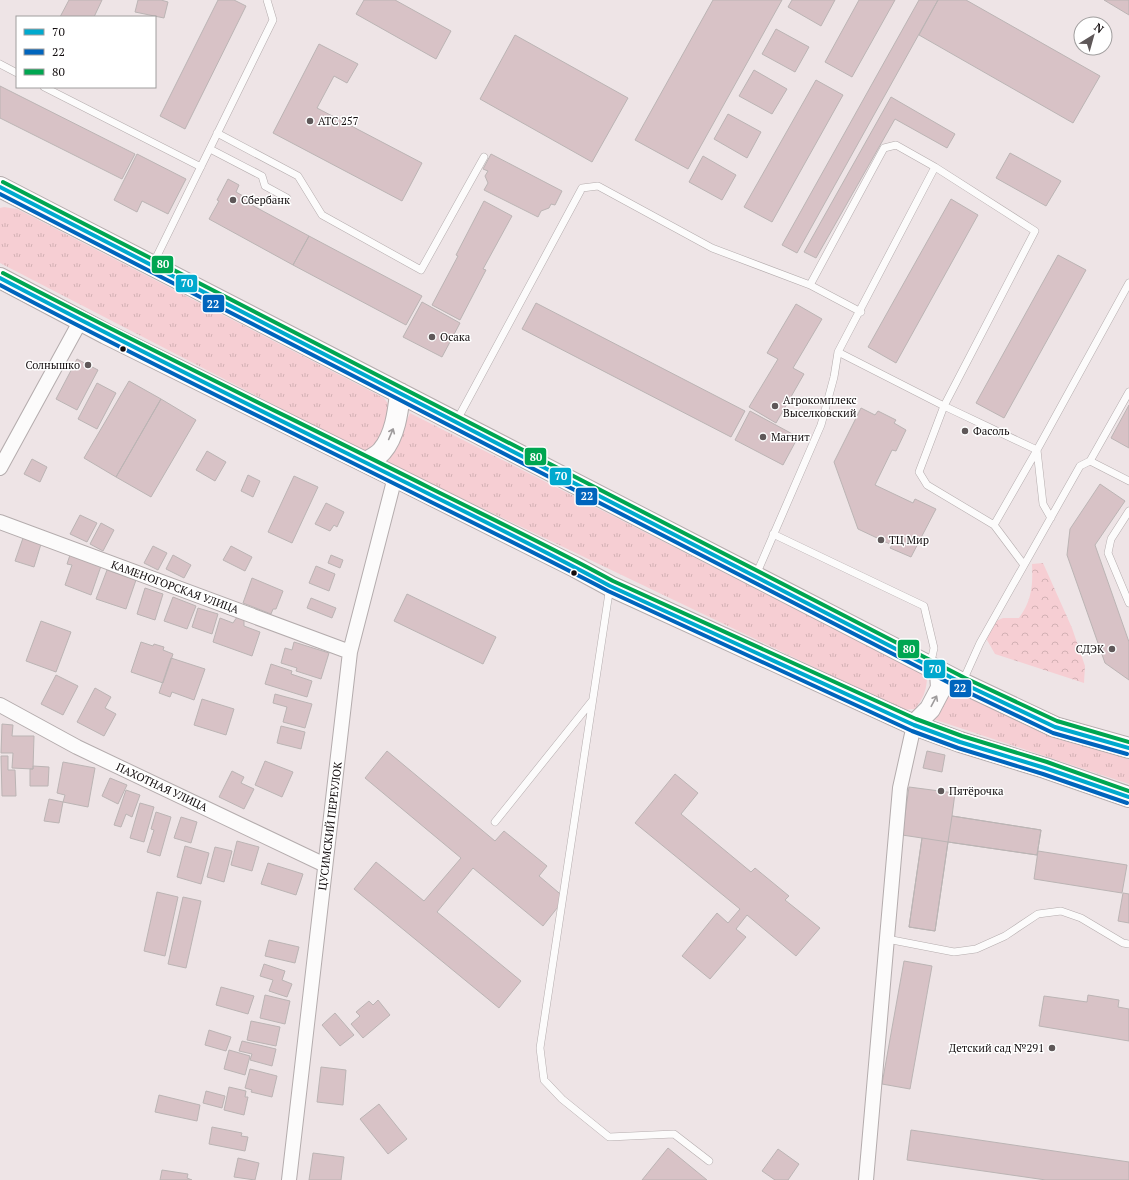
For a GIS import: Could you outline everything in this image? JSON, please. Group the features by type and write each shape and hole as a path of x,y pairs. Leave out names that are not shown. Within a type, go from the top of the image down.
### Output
{"main road":[{"path":"3,192 152,266 962,683 1055,727 1129,748"},
{"path":"0,278 106,334 366,462 610,586 914,725 960,742 1045,768 1129,797"},
{"path":"366,462 382,451 391,434 398,414 400,393"},
{"path":"914,725 930,709 941,688 935,669"}],"street":[{"path":"0,468 81,320"},
{"name":"ЦУСИМСКИЙ ПЕРЕУЛОК","path":"288,1180 350,652 395,477"},
{"name":"КАМЕНОГОРСКАЯ УЛИЦА","path":"0,522 350,652"},
{"name":"ПАХОТНАЯ УЛИЦА","path":"0,705 77,747 326,865"},
{"path":"866,1180 900,788 914,725"}],"lane":[{"path":"152,266 273,20 267,0"},
{"path":"0,64 16,72"},
{"path":"46,88 201,167"},
{"path":"217,133 298,176 322,216 421,270 484,158"},
{"path":"810,285 884,148 896,145 935,167 1035,231 944,406 919,472 927,485 994,525 1024,565"},
{"path":"210,148 262,176 265,186 287,198"},
{"path":"755,577 822,425 834,377 838,352 935,167"},
{"path":"456,422 582,188 598,186 712,248 810,285 860,312"},
{"path":"994,525 1129,283"},
{"path":"838,352 944,406 1037,450"},
{"path":"962,683 980,643 1080,466 1090,461 1129,392"},
{"path":"1037,450 1043,504 1051,518"},
{"path":"1090,461 1129,481"},
{"path":"1129,511 1111,539 1108,553 1129,603"},
{"path":"774,534 924,606 934,648 935,669"},
{"path":"610,586 540,1048 544,1080 562,1098 609,1137 674,1134 709,1161"},
{"path":"495,822 592,701"},
{"path":"887,939 954,952 976,949 1005,936 1038,914 1061,912 1081,918 1123,943 1129,944"}],"green space":[{"path":"4,207 17,209 384,398 391,408 377,445 367,453 0,263 0,208"},
{"path":"410,413 920,672 927,679 925,692 922,699 915,709 903,710 384,461 395,447"},
{"path":"1043,563 1072,628 1085,666 1084,683 995,654 987,640 991,623 1003,618 1019,618 1027,605 1031,592 1032,564"},
{"path":"948,684 1054,735 1129,758 1129,784 930,718"}],"building":[{"path":"69,0 102,0 94,16 61,16"},
{"path":"138,0 161,0 168,2 164,18 135,12"},
{"path":"218,0 234,0 246,6 185,129 160,116"},
{"path":"364,0 395,0 451,31 436,59 356,14"},
{"path":"713,0 782,0 688,169 635,140"},
{"path":"792,0 835,0 821,26 788,7"},
{"path":"859,0 895,0 852,77 825,62"},
{"path":"919,0 938,0 797,253 782,245"},
{"path":"938,0 966,0 1100,76 1073,123 919,35"},
{"path":"1104,0 1129,0 1129,15"},
{"path":"776,29 809,47 795,72 762,54"},
{"path":"515,35 628,98 592,162 480,99"},
{"name":"АТС 257","path":"319,44 358,64 347,83 334,76 317,108 422,163 402,201 273,133"},
{"path":"754,70 787,89 772,114 739,96"},
{"path":"816,80 843,95 772,222 744,207"},
{"path":"0,86 135,154 122,179 0,118"},
{"path":"891,97 955,134 947,148 895,119 816,258 804,252"},
{"path":"728,114 761,132 747,158 714,139"},
{"path":"1010,153 1061,181 1046,206 996,178"},
{"path":"137,154 186,179 168,214 142,201 137,212 114,200"},
{"path":"491,154 562,191 555,205 551,204 549,208 541,211 538,217 484,190 488,183 485,176 488,171 483,169"},
{"path":"703,156 736,175 722,200 689,182"},
{"path":"228,179 239,185 236,192 250,200 248,203 309,236 293,265 209,219 219,201 217,200"},
{"path":"951,199 978,215 896,363 868,347"},
{"path":"484,201 512,216 483,269 486,270 460,320 432,305 458,256 456,255"},
{"path":"309,236 422,296 406,325 293,265"},
{"path":"1058,255 1086,270 1004,418 976,403"},
{"path":"422,302 460,323 442,357 403,337"},
{"path":"536,303 745,411 731,437 522,329"},
{"path":"796,304 822,319 793,368 804,374 776,423 749,407 778,359 767,353"},
{"path":"77,359 98,370 77,410 56,399"},
{"path":"129,381 161,399 116,477 84,458"},
{"path":"97,383 116,393 97,429 78,419"},
{"path":"161,399 196,420 151,497 116,477"},
{"path":"1129,405 1129,448 1111,438"},
{"path":"861,408 875,415 878,411 896,420 894,423 906,430 896,451 892,450 875,485 913,503 915,499 936,509 911,557 890,548 892,545 858,529 834,462"},
{"path":"750,411 798,437 783,465 735,440"},
{"path":"207,451 226,462 215,481 196,470"},
{"path":"32,459 47,467 40,482 24,474"},
{"path":"248,475 260,481 253,497 241,491"},
{"path":"294,476 318,487 292,543 268,532"},
{"path":"1100,484 1125,501 1095,545 1129,642 1129,680 1105,663 1067,555 1070,529"},
{"path":"326,503 344,512 337,527 334,525 330,531 315,524"},
{"path":"80,515 97,523 87,542 70,534"},
{"path":"101,523 114,530 103,551 90,544"},
{"path":"23,538 41,544 34,567 15,561"},
{"path":"153,546 167,553 158,570 144,563"},
{"path":"231,546 252,557 245,571 223,560"},
{"path":"70,555 101,566 91,595 65,585 72,565 67,564"},
{"path":"173,555 191,565 184,578 166,569"},
{"path":"331,555 343,560 340,568 328,563"},
{"path":"316,566 335,574 329,591 309,583"},
{"path":"107,570 136,580 126,609 96,599"},
{"path":"252,578 283,591 276,609 273,609 271,614 243,603"},
{"path":"145,588 163,594 155,620 137,614"},
{"path":"407,594 496,637 483,664 394,621"},
{"path":"173,597 196,606 187,629 164,621"},
{"path":"311,598 336,608 332,618 307,608"},
{"path":"198,608 218,614 212,634 192,627"},
{"path":"237,617 244,619 244,626 260,632 252,656 213,642 220,618 233,623"},
{"path":"41,621 71,632 56,672 26,661"},
{"path":"141,642 153,646 154,644 164,647 163,650 173,654 163,683 131,672"},
{"path":"294,642 329,653 321,679 296,671 297,668 281,663 285,648 292,650"},
{"path":"171,658 205,669 194,700 172,692 170,697 159,693"},
{"path":"271,664 292,671 291,674 312,681 307,697 265,684"},
{"path":"56,675 78,686 63,715 41,704"},
{"path":"95,688 111,697 105,708 116,714 104,736 77,722"},
{"path":"275,694 312,704 305,728 283,722 287,707 273,703"},
{"path":"202,699 234,709 226,735 194,725"},
{"path":"2,724 13,725 12,736 34,736 33,769 12,768 13,753 1,753"},
{"path":"281,726 305,732 301,749 277,743"},
{"path":"387,751 495,841 504,831 547,866 539,876 565,898 543,926 473,868 437,912 521,981 499,1008 354,889 376,862 424,901 461,858 365,778"},
{"path":"927,751 945,755 942,772 923,768"},
{"path":"1,756 8,756 8,770 15,770 16,796 2,796"},
{"path":"265,761 293,772 282,797 255,785"},
{"path":"63,762 95,768 88,807 63,802 65,795 57,793"},
{"path":"33,766 49,767 48,786 30,786 30,769 33,769"},
{"path":"232,771 244,777 241,783 254,789 244,809 219,797"},
{"path":"675,774 698,793 681,814 751,872 755,868 789,896 785,900 820,928 796,956 747,915 736,929 746,937 710,979 682,956 717,913 728,923 740,909 635,823"},
{"path":"110,778 127,785 118,804 102,796"},
{"path":"909,787 955,793 952,816 1041,830 1037,855 948,842 935,931 909,927 922,838 902,835"},
{"path":"126,790 140,795 132,817 126,814 121,827 114,825"},
{"path":"49,799 63,802 59,823 44,821"},
{"path":"140,803 154,807 144,842 130,838"},
{"path":"156,812 171,817 160,856 147,852 154,830 151,829"},
{"path":"952,816 1041,830 1037,855 948,842"},
{"path":"181,817 197,822 191,843 174,838"},
{"path":"922,838 948,842 935,931 909,927"},
{"path":"237,841 259,847 252,871 231,865"},
{"path":"185,846 209,853 201,884 177,877"},
{"path":"215,847 232,851 224,882 207,877"},
{"path":"1038,851 1127,865 1122,893 1034,879"},
{"path":"268,863 303,874 296,895 261,884"},
{"path":"157,892 178,897 165,956 144,951"},
{"path":"1123,893 1129,894 1129,923 1118,921"},
{"path":"183,897 201,901 186,968 168,964"},
{"path":"269,940 299,947 295,963 265,956"},
{"path":"904,961 932,966 910,1089 882,1084"},
{"path":"264,964 285,971 282,980 292,984 287,997 269,991 273,980 260,976"},
{"path":"221,987 254,996 248,1014 216,1005"},
{"path":"265,995 290,1001 285,1024 260,1018"},
{"path":"1088,995 1119,1000 1118,1007 1129,1009 1129,1041 1039,1026 1044,996 1087,1002"},
{"path":"378,1000 390,1015 363,1038 351,1024 360,1016 356,1012 369,1001 373,1005"},
{"path":"335,1013 354,1035 340,1046 322,1025"},
{"path":"251,1021 280,1027 276,1046 247,1040"},
{"path":"209,1030 231,1037 226,1051 205,1045"},
{"path":"242,1041 276,1049 272,1066 250,1060 252,1054 239,1051"},
{"path":"229,1050 250,1056 245,1075 224,1069"},
{"path":"321,1067 346,1070 343,1105 317,1102"},
{"path":"250,1069 277,1076 272,1097 251,1092 252,1090 245,1088"},
{"path":"229,1087 246,1091 245,1097 248,1097 244,1115 224,1110"},
{"path":"206,1091 225,1096 222,1108 203,1103"},
{"path":"159,1095 200,1105 197,1121 155,1112"},
{"path":"379,1104 407,1139 388,1154 360,1119"},
{"path":"212,1127 242,1133 241,1136 248,1137 245,1151 209,1144"},
{"path":"911,1130 1129,1162 1129,1180 1046,1180 907,1160"},
{"path":"668,1148 707,1180 642,1180"},
{"path":"778,1149 799,1164 788,1180 775,1180 762,1171"},
{"path":"313,1153 344,1157 341,1180 309,1180"},
{"path":"238,1158 259,1163 255,1180 234,1177"},
{"path":"162,1170 188,1174 187,1178 192,1180 160,1180"}],"transit line":[{"name":"80","path":"3,182 965,678 1057,721 1129,742"},
{"name":"70","path":"0,187 962,683 1055,727 1129,748"},
{"name":"22","path":"0,194 959,688 1053,733 1127,754"},
{"name":"80","path":"3,273 163,355 545,545 613,581 916,719 962,736 1047,762 1129,791"},
{"name":"70","path":"0,278 160,361 520,539 610,586 914,725 960,742 1045,768 1129,797"},
{"name":"22","path":"0,285 161,368 608,591 912,731 958,748 1043,774 1127,803"}],"place":[{"name":"АТС 257","path":"310,121"},
{"name":"Сбербанк","path":"233,200"},
{"name":"Осака","path":"432,337"},
{"name":"Солнышко","path":"88,365"},
{"name":"Агрокомплекс Выселковский","path":"775,406"},
{"name":"Фасоль","path":"965,431"},
{"name":"Магнит","path":"763,437"},
{"name":"ТЦ Мир","path":"881,540"},
{"name":"СДЭК","path":"1112,649"},
{"name":"Пятёрочка","path":"941,791"},
{"name":"Детский сад №291","path":"1052,1048"}]}
